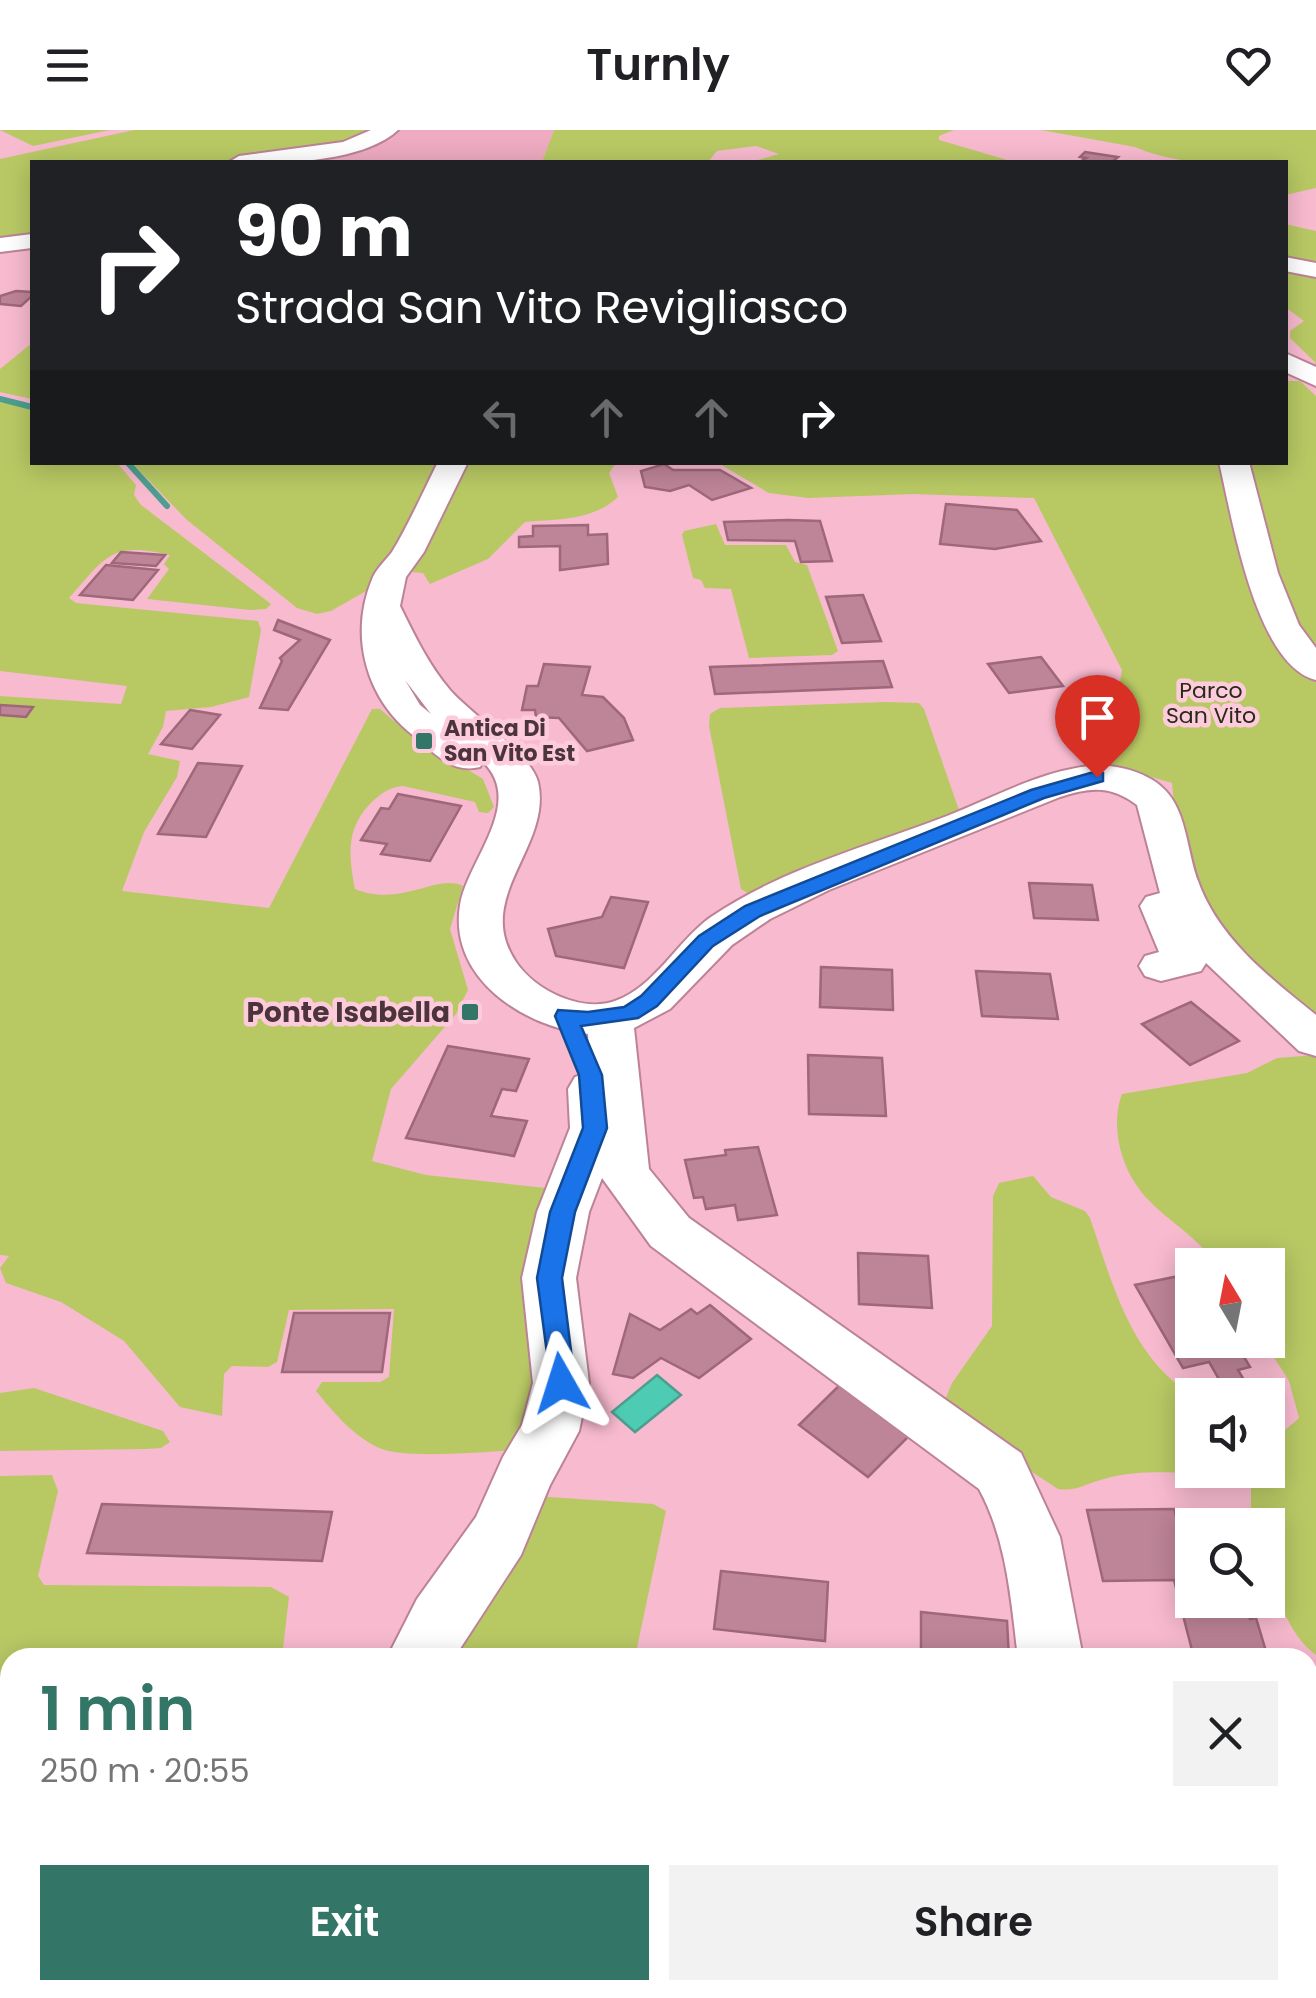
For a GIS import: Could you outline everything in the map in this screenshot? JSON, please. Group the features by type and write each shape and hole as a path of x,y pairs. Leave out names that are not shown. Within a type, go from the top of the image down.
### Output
{"street":[{"path":"254,160 347,148 388,130"},
{"path":"0,246 30,240"},
{"path":"1288,265 1316,270"},
{"path":"452,465 408,552 390,577 380,626 388,686 425,730 496,781 517,804 517,822 486,880 480,921 498,970 528,996 588,1017 630,1013 649,1001 706,941 752,911 1082,779 1097,777 1127,782 1154,800 1161,812 1171,867 1208,938 1253,989 1316,1040"},
{"path":"1235,465 1274,614 1293,646 1316,668"},
{"path":"1161,966 1185,960 1156,894 1171,867"},
{"path":"425,1648 499,1535 524,1475 550,1431 561,1383 552,1307 552,1263 563,1212 595,1128 588,1017"},
{"path":"588,1017 625,1174 670,1232 1000,1470 1017,1496 1029,1534 1049,1648"}],"shaded area":[{"path":"397,130 554,130 543,160 267,160"},
{"path":"657,1375 681,1395 635,1432 612,1412"}],"green space":[{"path":"0,130 110,130 33,146"},
{"path":"134,130 377,130 337,144 251,159 30,160 30,238 0,242 0,159"},
{"path":"554,130 954,130 939,136 939,140 1007,160 758,160 779,154 756,146 717,151 710,160 543,160"},
{"path":"1041,130 1316,130 1316,188 1288,194 1288,160 1184,160"},
{"path":"1288,225 1316,231 1316,363 1290,338 1290,331 1304,321 1288,309"},
{"path":"30,345 30,399 0,392 0,369"},
{"path":"1288,381 1300,381 1316,396 1316,655 1284,613 1245,465 1288,465"},
{"path":"0,402 30,409 30,465 119,465 136,485 134,495 141,505 271,604 266,609 250,610 147,599 169,569 164,564 170,555 134,550 101,563 69,598 76,603 258,621 261,630 249,697 211,707 166,711 163,727 148,754 180,761 177,777 144,832 122,891 269,908 372,709 380,709 409,734 483,779 494,807 488,813 479,812 475,802 403,786 384,792 358,820 351,841 351,864 355,889 372,894 403,893 453,883 463,886 450,929 468,990 456,1014 391,1089 372,1161 426,1175 555,1189 547,1351 520,1450 391,1452 360,1437 344,1423 316,1391 322,1382 380,1382 389,1377 394,1309 289,1310 277,1362 268,1367 232,1366 224,1374 222,1416 180,1407 124,1341 61,1302 6,1283 0,1268 9,1256 0,1255 0,696 121,704 127,686 0,671"},
{"path":"134,465 437,465 375,586 331,611 317,614 297,608 187,520"},
{"path":"463,465 615,465 609,473 618,497 597,511 525,522 488,559 430,584 423,573 412,572"},
{"name":"Parco San Vito","path":"721,465 1224,465 1279,643 1316,680 1316,1025 1266,986 1198,899 1172,783 1107,764 1122,670 1034,498 913,494 808,498 769,493"},
{"path":"716,524 725,545 786,545 795,562 807,565 838,651 832,655 749,658 731,589 705,588 701,580 693,578 682,535 684,531"},
{"path":"919,703 924,709 961,816 753,896 741,889 709,726 710,714 720,708"},
{"path":"1316,1055 1316,1648 1303,1643 1285,1613 1285,1508 1251,1508 1251,1488 1285,1488 1285,1430 1299,1418 1289,1381 1274,1358 1285,1358 1285,1248 1202,1248 1137,1186 1121,1153 1117,1129 1122,1094 1247,1073 1277,1058"},
{"path":"1033,1176 1051,1197 1085,1211 1090,1218 1131,1326 1156,1364 1175,1382 1175,1472 1119,1475 1076,1488 1058,1489 953,1420 942,1407 952,1383 992,1326 993,1196 999,1183"},
{"path":"34,1388 163,1431 170,1442 161,1448 146,1449 0,1451 0,1393"},
{"path":"52,1475 58,1491 38,1576 44,1585 271,1587 289,1597 283,1648 0,1648 0,1476"},
{"path":"534,1496 653,1504 666,1511 637,1648 451,1648"}],"building":[{"path":"1085,152 1118,157 1083,160 1086,158 1080,157"},
{"path":"30,292 30,298 21,306 0,304 0,296"},
{"path":"661,465 673,470 720,470 751,488 712,500 689,485 670,491 645,487 641,471"},
{"path":"946,504 1017,510 1041,541 995,549 940,544"},
{"path":"820,521 832,561 801,562 795,541 728,540 724,522"},
{"path":"588,525 588,535 607,534 608,564 560,570 560,546 519,547 519,537 533,536 533,526"},
{"path":"121,552 165,555 156,566 112,563"},
{"path":"106,565 158,570 133,600 80,595"},
{"path":"863,595 881,641 842,643 826,597"},
{"path":"278,620 330,640 288,710 260,708 280,658 300,640 274,630"},
{"path":"1041,657 1063,686 1009,693 988,664"},
{"path":"883,661 892,687 715,694 710,667"},
{"path":"544,664 590,667 582,695 603,697 624,718 633,740 587,751 559,718 536,717 535,710 522,710 527,686 538,686"},
{"path":"0,705 33,707 26,717 0,715"},
{"path":"190,710 220,715 192,749 161,744"},
{"path":"198,763 242,766 206,837 158,834"},
{"path":"398,794 461,806 430,861 381,854 387,844 361,840 381,808 389,809"},
{"path":"1029,883 1092,885 1098,920 1034,918"},
{"path":"611,897 648,902 624,968 556,956 548,929 602,917"},
{"path":"821,967 892,970 893,1010 820,1007"},
{"path":"976,971 1050,974 1058,1019 982,1016"},
{"path":"1191,1002 1239,1041 1190,1065 1142,1024"},
{"path":"448,1046 529,1059 516,1091 502,1089 491,1116 527,1121 514,1156 406,1138"},
{"path":"808,1055 882,1058 886,1116 809,1114"},
{"path":"758,1147 777,1215 738,1220 735,1205 706,1209 703,1197 694,1198 685,1160"},
{"path":"858,1253 928,1256 932,1308 859,1304"},
{"path":"1175,1277 1175,1354 1135,1285"},
{"path":"710,1305 751,1339 699,1378 661,1358 633,1378 613,1374 630,1314 660,1330 691,1309 697,1314"},
{"path":"294,1313 390,1313 382,1372 282,1372"},
{"path":"1177,1358 1245,1358 1250,1367 1238,1370 1243,1378 1218,1378 1209,1362 1183,1368"},
{"path":"845,1380 914,1431 868,1477 799,1425"},
{"path":"102,1504 332,1512 322,1561 87,1553"},
{"path":"1174,1509 1175,1584 1174,1580 1103,1581 1087,1510"},
{"path":"721,1571 828,1582 825,1641 714,1629"},
{"path":"921,1612 1007,1621 1008,1648 921,1648"},
{"path":"1184,1618 1256,1618 1265,1648 1191,1648"}],"waterway":[{"path":"0,399 30,406"},
{"path":"130,465 167,506"}],"place":[{"name":"Antica Di San Vito Est","path":"424,741"},
{"name":"Ponte Isabella","path":"470,1012"}],"route":[{"path":"561,1383 550,1278 563,1212 595,1128 590,1075 566,1016 588,1020 630,1013 649,1001 706,941 752,911 1038,794 1097,777"}]}
